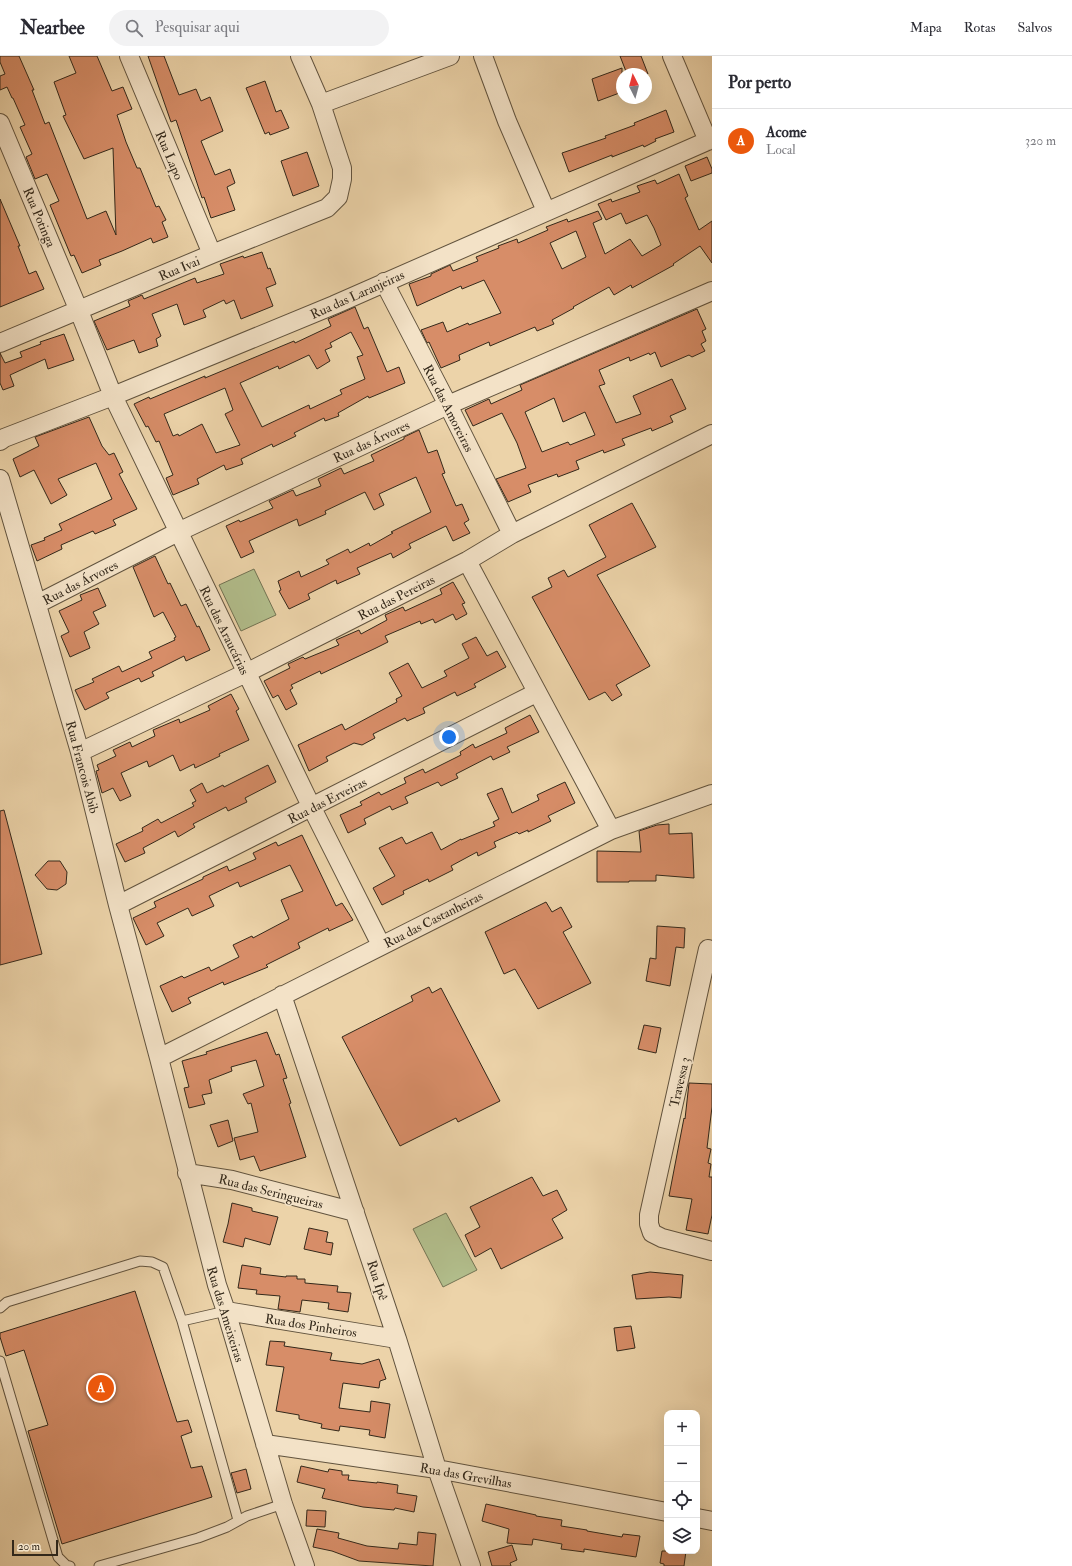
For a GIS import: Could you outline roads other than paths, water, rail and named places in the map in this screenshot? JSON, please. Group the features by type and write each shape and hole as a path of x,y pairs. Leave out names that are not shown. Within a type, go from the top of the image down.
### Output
{"street":[{"name":"Rua Lapo","path":"129,56 212,254"},
{"path":"300,56 321,104 450,56"},
{"path":"483,56 507,121 546,212"},
{"path":"672,56 710,140"},
{"name":"Rua Ivai","path":"0,343 212,254 327,208 338,197 342,179 342,168 321,104"},
{"name":"Rua Potinga","path":"0,123 79,311"},
{"name":"Rua das Laranjeiras","path":"0,441 4,438 113,396 334,305 710,140"},
{"name":"Rua das Amoreiras","path":"384,282 448,405 512,534"},
{"name":"Rua das Árvores","path":"37,604 178,532 448,405 712,291"},
{"name":"Rua das Araucárias","path":"79,311 113,396 246,673 381,945"},
{"name":"Rua das Pereiras","path":"80,752 246,673 467,561 512,534 711,434"},
{"name":"Rua Francois Abib","path":"0,479 80,752 118,905 159,1058"},
{"path":"467,561 536,693 611,830"},
{"name":"Rua das Erveiras","path":"118,905 312,808 536,693"},
{"name":"Rua das Castanheiras","path":"159,1058 611,830 712,794"},
{"name":"Travessa 3","path":"708,949 706,990 649,1215 649,1224 652,1233 662,1238 712,1251"},
{"name":"Rua Ipê","path":"282,996 397,1339 437,1469 471,1566"},
{"name":"Rua das Ameixeiras","path":"159,1058 187,1173 217,1285 283,1504 305,1566"},
{"name":"Rua das Seringueiras","path":"187,1173 232,1180 355,1212"},
{"name":"Rua dos Pinheiros","path":"226,1311 397,1339"},
{"name":"Rua das Grevilhas","path":"265,1444 437,1469 664,1511"},
{"path":"700,1519 712,1521"}],"lane":[{"path":"0,1308 7,1302 140,1261 152,1262 163,1267 182,1321 238,1520"},
{"path":"182,1321 226,1311"},
{"path":"0,1361 58,1557 66,1566 70,1566"},
{"path":"99,1566 198,1538 227,1527 247,1516 283,1504"},
{"path":"130,1557 133,1566"}],"place":[{"name":"Acome","path":"101,1388"}]}
